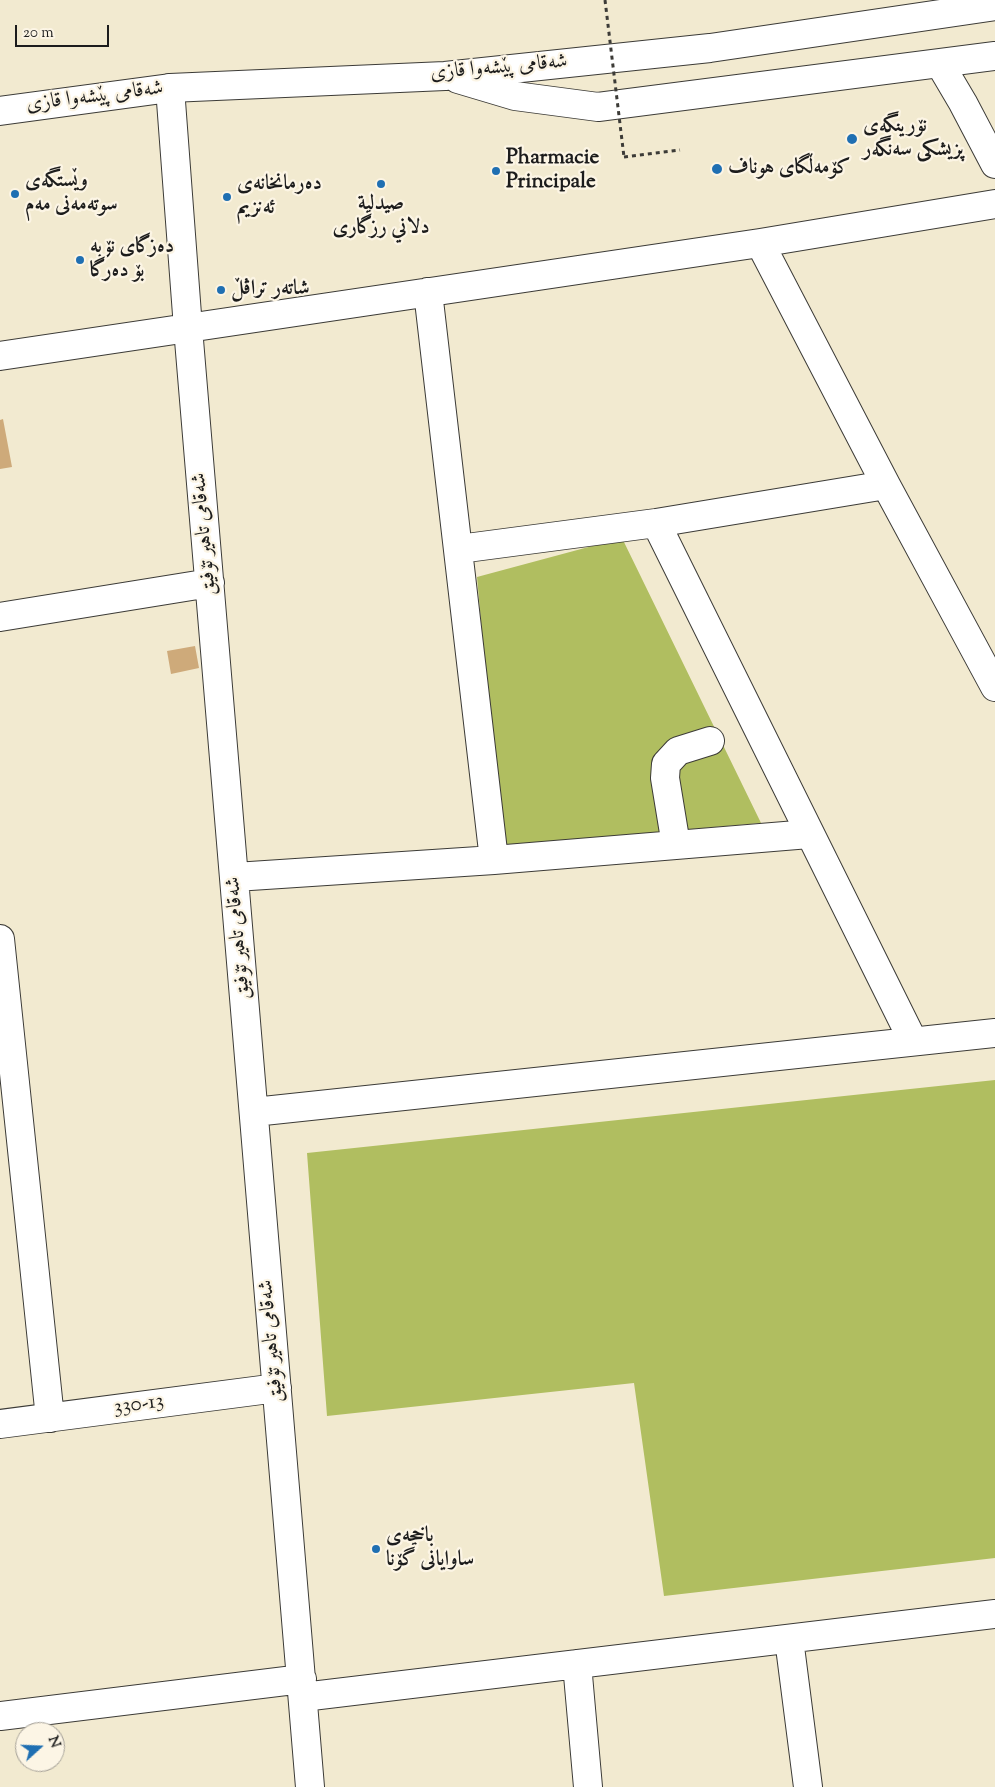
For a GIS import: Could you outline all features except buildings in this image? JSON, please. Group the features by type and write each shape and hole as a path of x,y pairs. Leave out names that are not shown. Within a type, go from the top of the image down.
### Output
{"main road":[{"name":"شەقامی پێشەوا قازی","path":"0,111 170,88 445,76 710,48 995,6"},
{"path":"445,76 515,96 598,107 995,56"},
{"path":"940,64 995,164"},
{"name":"شەقامی تاهیر تۆفیق","path":"170,88 188,328 310,1787"},
{"path":"0,356 760,242 995,204"},
{"path":"760,242 886,484 995,687"},
{"path":"428,292 494,860"},
{"path":"459,549 656,523 886,484"},
{"path":"656,523 913,1041"},
{"path":"0,617 210,583"},
{"path":"676,845 666,778 666,764 678,751 710,741"},
{"path":"234,877 494,860 809,834"},
{"path":"0,948 50,1418"},
{"path":"254,1112 995,1033"},
{"name":"330-13","path":"0,1424 277,1388"},
{"path":"0,1716 577,1664 995,1614"},
{"path":"789,1639 808,1787"},
{"path":"577,1664 588,1787"}],"path":[{"path":"605,0 624,157 680,150"}],"green space":[{"path":"622,538 761,823 501,846 477,577"},
{"path":"995,1080 995,1558 664,1596 634,1383 327,1416 307,1153"}],"place":[{"name":"نۆرینگەی پزیشکی سەنگەر","path":"852,139"},
{"name":"کۆمەڵگای هوناف","path":"717,169"},
{"name":"Pharmacie Principale","path":"496,171"},
{"name":"صيدلية دلاني رزگاری","path":"381,184"},
{"name":"وێستگەی سوتەمەنی مەم","path":"15,194"},
{"name":"دەرمانخانەی ئەنزیم","path":"227,197"},
{"name":"دەزگای نۆبە بۆ دەرگا","path":"80,260"},
{"name":"شاتەر تراڤڵ","path":"221,290"},
{"name":"باخچەی ساوایانی گۆنا","path":"376,1549"}]}
